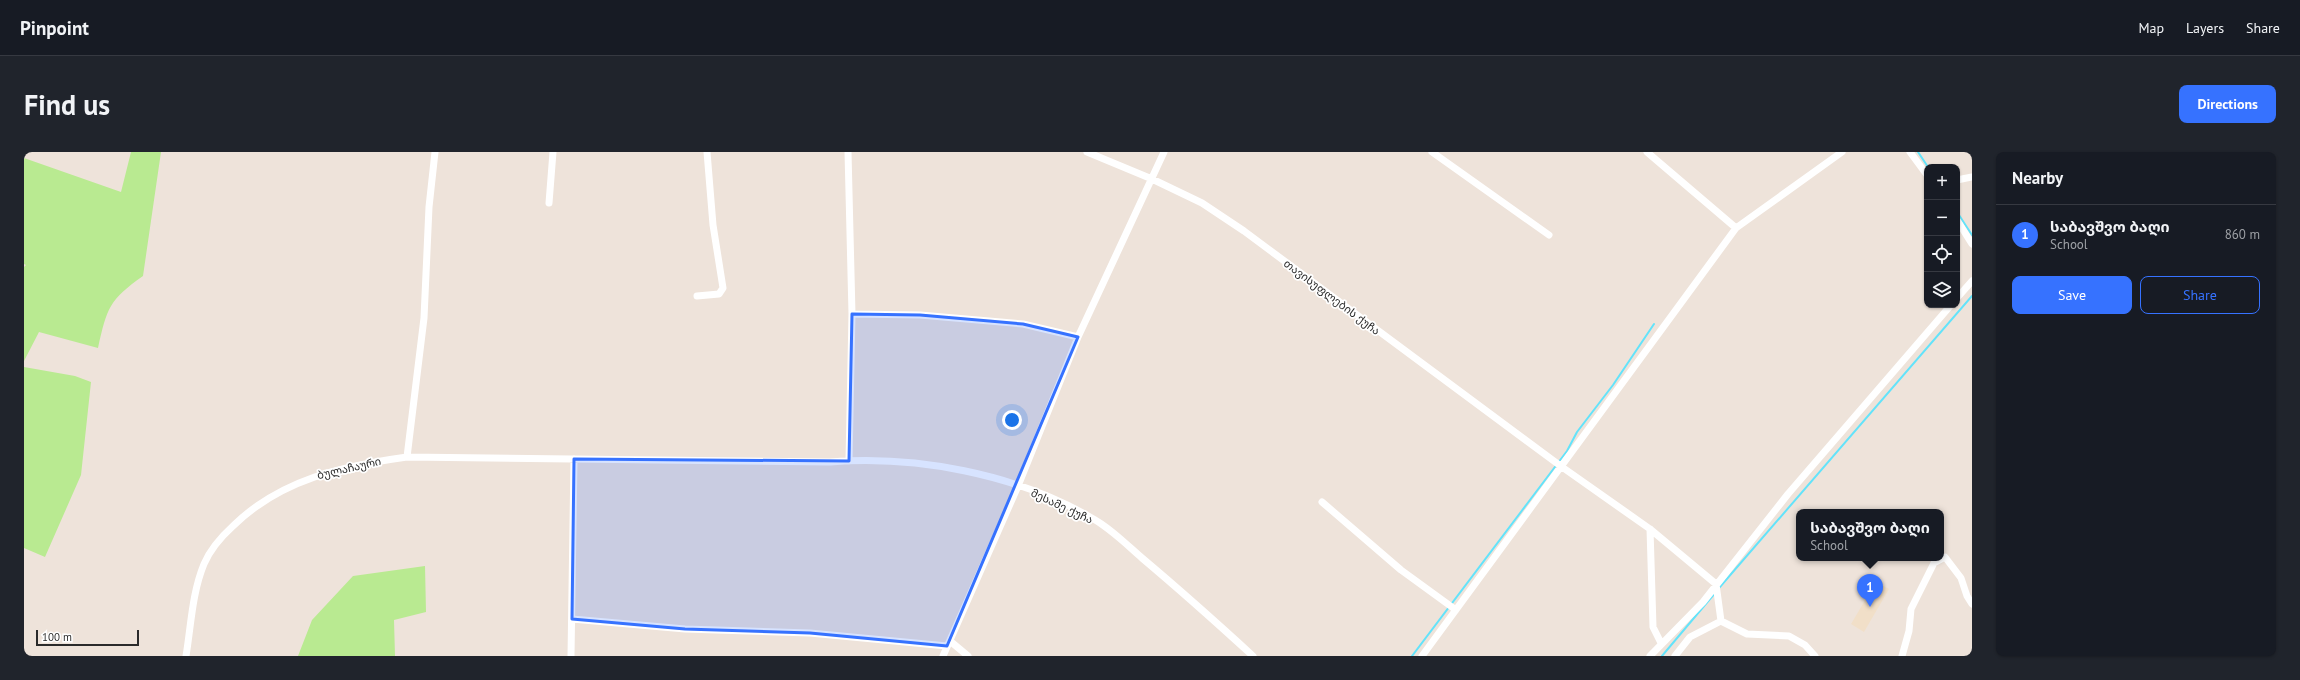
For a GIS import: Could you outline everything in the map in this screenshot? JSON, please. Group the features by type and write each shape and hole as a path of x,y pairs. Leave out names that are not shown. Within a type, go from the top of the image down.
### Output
{"street":[{"path":"407,457 424,318 429,207 435,152"},
{"path":"549,203 553,152"},
{"path":"697,296 719,294 723,288 713,225 707,152"},
{"path":"848,152 852,314 850,461"},
{"name":"თავისუფლების ქუჩა","path":"1087,152 1152,179 1202,203 1244,231 1562,467 1650,529 1716,584"},
{"path":"943,656 1018,486 1078,337 1164,152"},
{"path":"1432,152 1549,235"},
{"path":"1648,152 1736,228"},
{"path":"1422,656 1736,228 1842,152"},
{"path":"1910,152 1924,171"},
{"path":"1960,179 1972,176"},
{"path":"1960,225 1972,244"},
{"path":"1960,294 1972,280"},
{"path":"1650,656 1661,643 1703,602 1788,494 1948,308"},
{"path":"852,314 920,315 1023,324 1078,337"},
{"name":"ბულაჩაური","path":"186,656 196,593 204,563 222,536 245,514 276,493 306,479 338,469 407,457 574,459"},
{"path":"571,656 574,459"},
{"name":"მესამე ქუჩა","path":"574,459 850,461 940,465 1018,486 1091,517 1158,571 1253,656"},
{"path":"1322,502 1401,570 1456,610"},
{"path":"1650,529 1653,627 1661,643"},
{"path":"1944,558 1961,578 1967,596 1972,604"},
{"path":"1902,656 1909,631 1911,609 1934,563 1938,561"},
{"path":"1716,584 1720,622"},
{"path":"572,619 685,629 810,633 949,644 968,656"},
{"path":"1675,656 1690,637 1720,622"},
{"path":"1720,622 1747,634 1789,636 1805,645 1815,656"}],"highlighted area":[{"path":"852,314 920,315 1023,324 1078,337 947,646 810,633 685,629 572,619 574,459 849,461"}],"shaded area":[{"path":"1876,582 1889,589 1864,632 1851,624"}],"green space":[{"path":"131,152 161,152 143,276 123,292 111,306 104,323 98,348 39,332 24,361 24,267 26,265 24,264 24,158 121,192"},
{"path":"24,367 75,376 91,382 81,475 45,557 24,548"},
{"path":"425,566 426,612 394,620 395,656 298,656 312,620 353,576"}],"waterway":[{"path":"1918,152 1926,164"},
{"path":"1960,217 1972,235"},
{"path":"1719,588 1972,296"},
{"path":"1412,656 1567,451 1577,432 1613,385 1654,324"},
{"path":"1662,656 1715,593"}],"place":[{"name":"საბავშვო ბაღი","path":"1870,607"}]}
